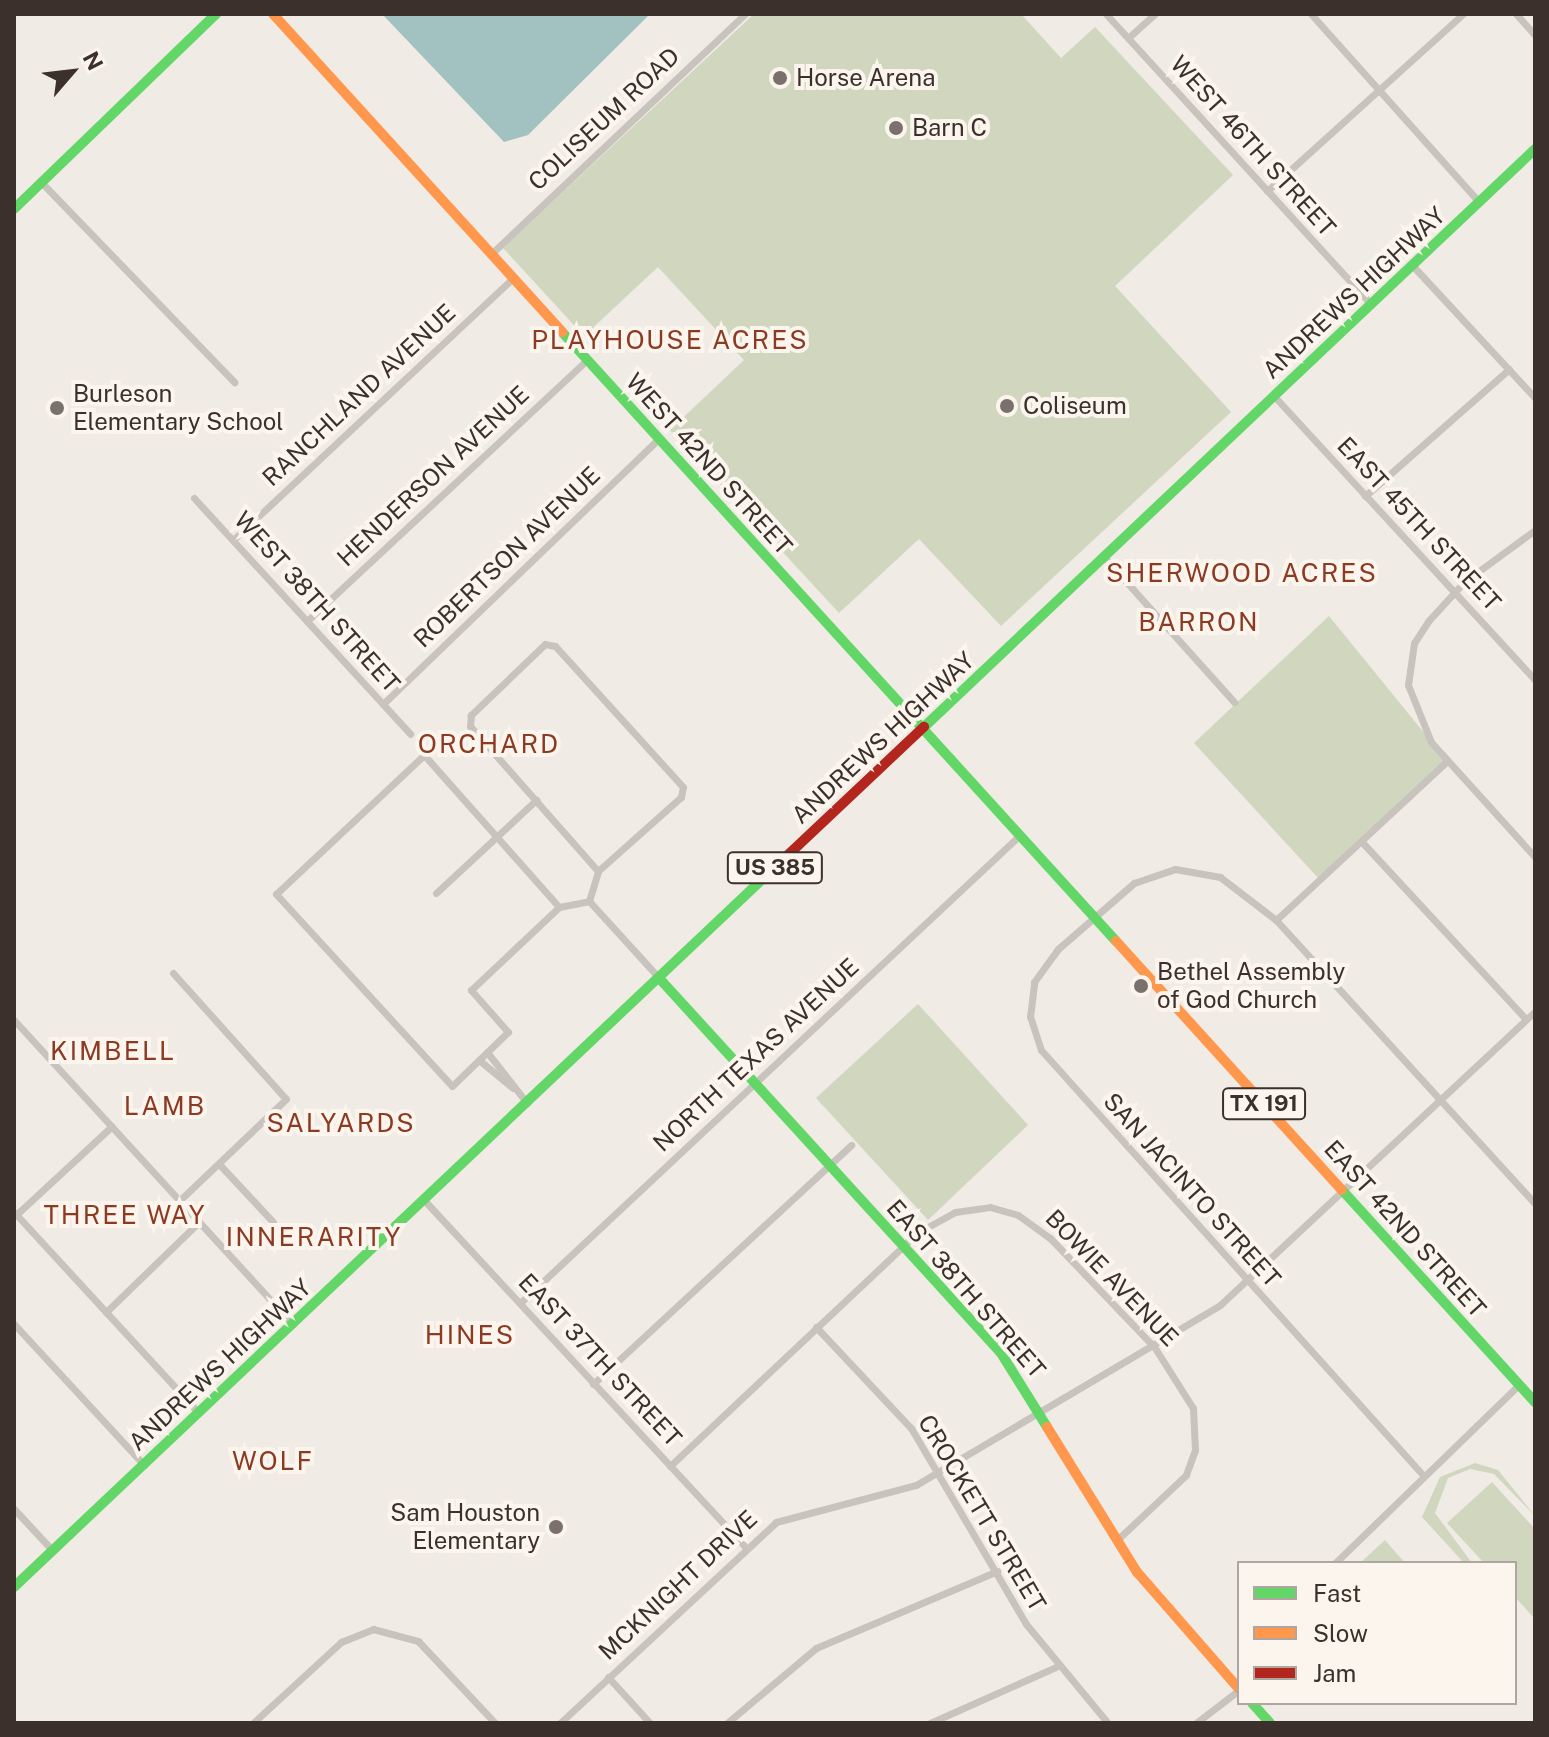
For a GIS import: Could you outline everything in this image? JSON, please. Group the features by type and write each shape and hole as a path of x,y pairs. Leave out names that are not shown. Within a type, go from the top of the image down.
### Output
{"main road":[{"path":"14,209 216,14"},
{"name":"WEST 42ND STREET","path":"273,14 922,729"},
{"name":"ANDREWS HIGHWAY","path":"14,1587 1535,149"},
{"name":"EAST 42ND STREET","path":"922,729 1535,1402"},
{"name":"EAST 38TH STREET","path":"659,978 1001,1353 1042,1413 1116,1542 1237,1687"},
{"path":"1254,1705 1270,1723"}],"street":[{"name":"COLISEUM ROAD","path":"491,254 745,14"},
{"name":"WEST 46TH STREET","path":"1106,14 1371,304"},
{"path":"1128,38 1155,14"},
{"path":"1311,14 1479,202"},
{"path":"1267,191 1463,14"},
{"path":"1516,14 1535,35"},
{"path":"42,183 234,382"},
{"path":"1412,265 1535,398"},
{"name":"RANCHLAND AVENUE","path":"233,540 513,278"},
{"name":"HENDERSON AVENUE","path":"307,621 587,360"},
{"path":"1365,496 1509,369"},
{"name":"EAST 45TH STREET","path":"1274,396 1535,680"},
{"name":"ROBERTSON AVENUE","path":"383,704 659,439"},
{"name":"WEST 38TH STREET","path":"194,498 410,734"},
{"path":"1535,530 1454,592 1420,631 1408,672 1416,716 1447,761 1535,857"},
{"path":"1104,557 1234,702"},
{"path":"589,901 598,871 683,787 555,646 545,644 471,715 470,726 598,871"},
{"path":"559,907 424,755 276,894 452,1086 508,1032 471,990 559,907 589,901"},
{"path":"1276,920 1447,761"},
{"path":"436,893 536,800"},
{"name":"NORTH TEXAS AVENUE","path":"520,1303 1020,835"},
{"path":"1361,841 1526,1019"},
{"name":"SAN JACINTO STREET","path":"1422,1474 1247,1282 1038,1044 1030,1017 1034,982 1093,916 1134,883 1175,869 1233,883 1276,920 1535,1204"},
{"path":"589,901 659,978"},
{"path":"173,973 286,1099 180,1200"},
{"name":"MCKNIGHT DRIVE","path":"560,1723 746,1548 787,1516 894,1491 940,1472 1155,1348 1247,1282 1535,1011"},
{"path":"14,1020 293,1324"},
{"path":"487,1052 527,1103"},
{"path":"479,1060 513,1088"},
{"path":"112,1126 15,1213 199,1413"},
{"path":"593,1384 851,1145"},
{"path":"219,1164 273,1222"},
{"name":"EAST 37TH STREET","path":"424,1200 746,1548"},
{"name":"BOWIE AVENUE","path":"670,1466 903,1245 969,1208 1018,1215 1050,1238 1155,1348 1189,1396 1195,1450 1180,1485 1116,1542"},
{"path":"106,1312 199,1222"},
{"path":"14,1324 144,1465"},
{"name":"CROCKETT STREET","path":"816,1327 911,1428 1056,1667 1108,1723"},
{"path":"1337,1561 1422,1474 1519,1385"},
{"path":"14,1509 53,1551"},
{"path":"727,1723 816,1648 997,1571"},
{"path":"253,1723 354,1634 387,1630 418,1641 495,1723"},
{"path":"930,1723 1056,1667"},
{"path":"608,1677 650,1723"},
{"path":"1196,1723 1237,1691"}],"green space":[{"path":"754,14 1021,14 1061,58 1095,27 1233,175 1115,286 1231,412 1001,626 919,539 839,613 670,430 744,360 658,267 584,336 503,248"},
{"path":"1329,616 1447,761 1320,880 1194,743"},
{"path":"918,1004 1028,1125 928,1220 816,1098"},
{"path":"1475,1463 1498,1470 1535,1516 1494,1474 1470,1469 1448,1478 1435,1513 1471,1561 1462,1561 1422,1517 1440,1477"},
{"path":"1492,1482 1535,1529 1535,1619 1517,1599 1517,1561 1482,1561 1447,1523"},
{"path":"1385,1540 1403,1561 1362,1561"}],"water":[{"path":"382,14 650,14 528,135 504,142"}],"traffic: fast":[{"path":"14,209 216,14"},
{"path":"924,727 1535,149"},
{"path":"562,332 1116,941"},
{"path":"14,1587 772,870"},
{"path":"659,978 1001,1353 1047,1427"},
{"path":"1342,1190 1535,1402"},
{"path":"1254,1705 1270,1723"}],"traffic: slow":[{"path":"273,14 562,332"},
{"path":"1116,941 1342,1190"},
{"path":"1047,1427 1137,1572 1237,1687"}],"traffic: jam":[{"path":"772,870 924,727"}],"place":[{"name":"Horse Arena","path":"780,78"},
{"name":"Barn C","path":"896,128"},
{"name":"Coliseum","path":"1007,406"},
{"name":"Burleson Elementary School","path":"57,408"},
{"name":"Bethel Assembly of God Church","path":"1141,986"},
{"name":"Sam Houston Elementary","path":"556,1527"}],"district":[{"name":"PLAYHOUSE ACRES","path":"670,340"},
{"name":"SHERWOOD ACRES","path":"1242,573"},
{"name":"BARRON","path":"1199,622"},
{"name":"ORCHARD","path":"489,744"},
{"name":"KIMBELL","path":"113,1051"},
{"name":"LAMB","path":"165,1106"},
{"name":"SALYARDS","path":"341,1123"},
{"name":"THREE WAY","path":"125,1215"},
{"name":"INNERARITY","path":"314,1237"},
{"name":"HINES","path":"470,1335"},
{"name":"WOLF","path":"273,1461"}]}
